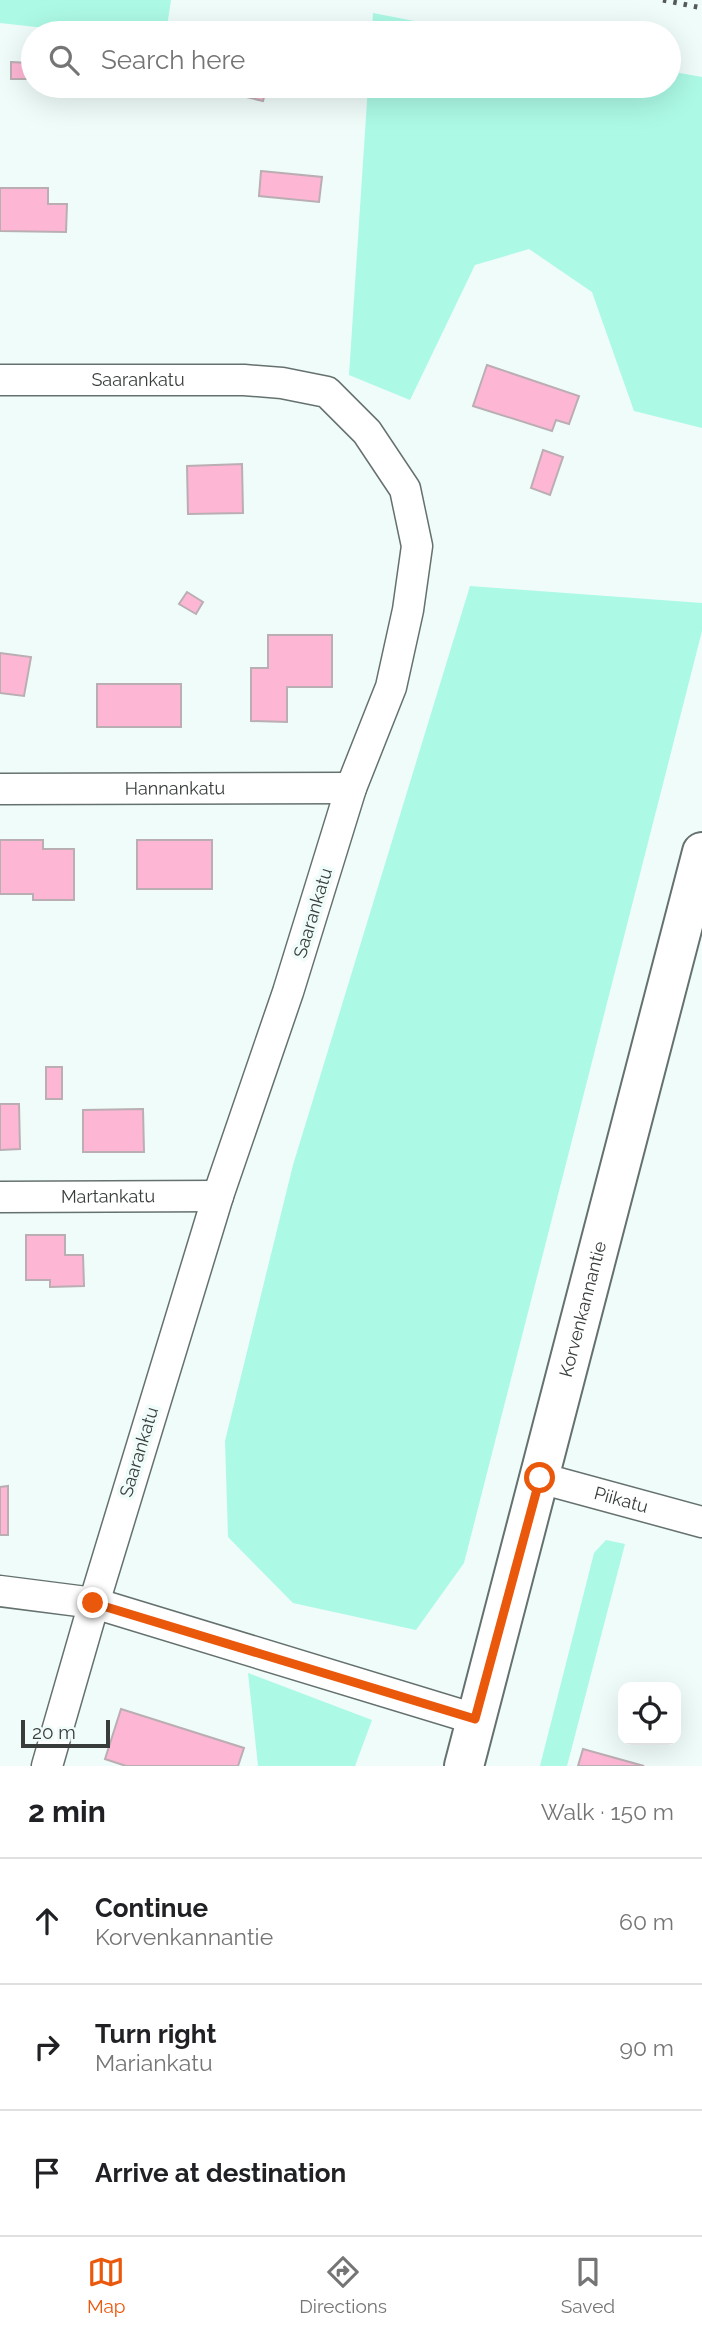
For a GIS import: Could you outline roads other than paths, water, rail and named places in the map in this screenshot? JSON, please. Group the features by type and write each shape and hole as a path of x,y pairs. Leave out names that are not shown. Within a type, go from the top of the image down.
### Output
{"main road":[{"name":"Korvenkannantie","path":"464,1766 702,852"}],"street":[{"name":"Saarankatu","path":"0,380 244,380 282,383 327,393 367,432 405,489 417,546 408,610 391,687 351,788 288,992 218,1196 93,1603 47,1766"},
{"name":"Hannankatu","path":"0,789 351,788"},
{"name":"Martankatu","path":"0,1197 218,1196"},
{"name":"Piikatu","path":"540,1478 702,1522"},
{"path":"0,1591 93,1603 475,1719"}],"railway":[{"path":"663,0 702,8"}]}
